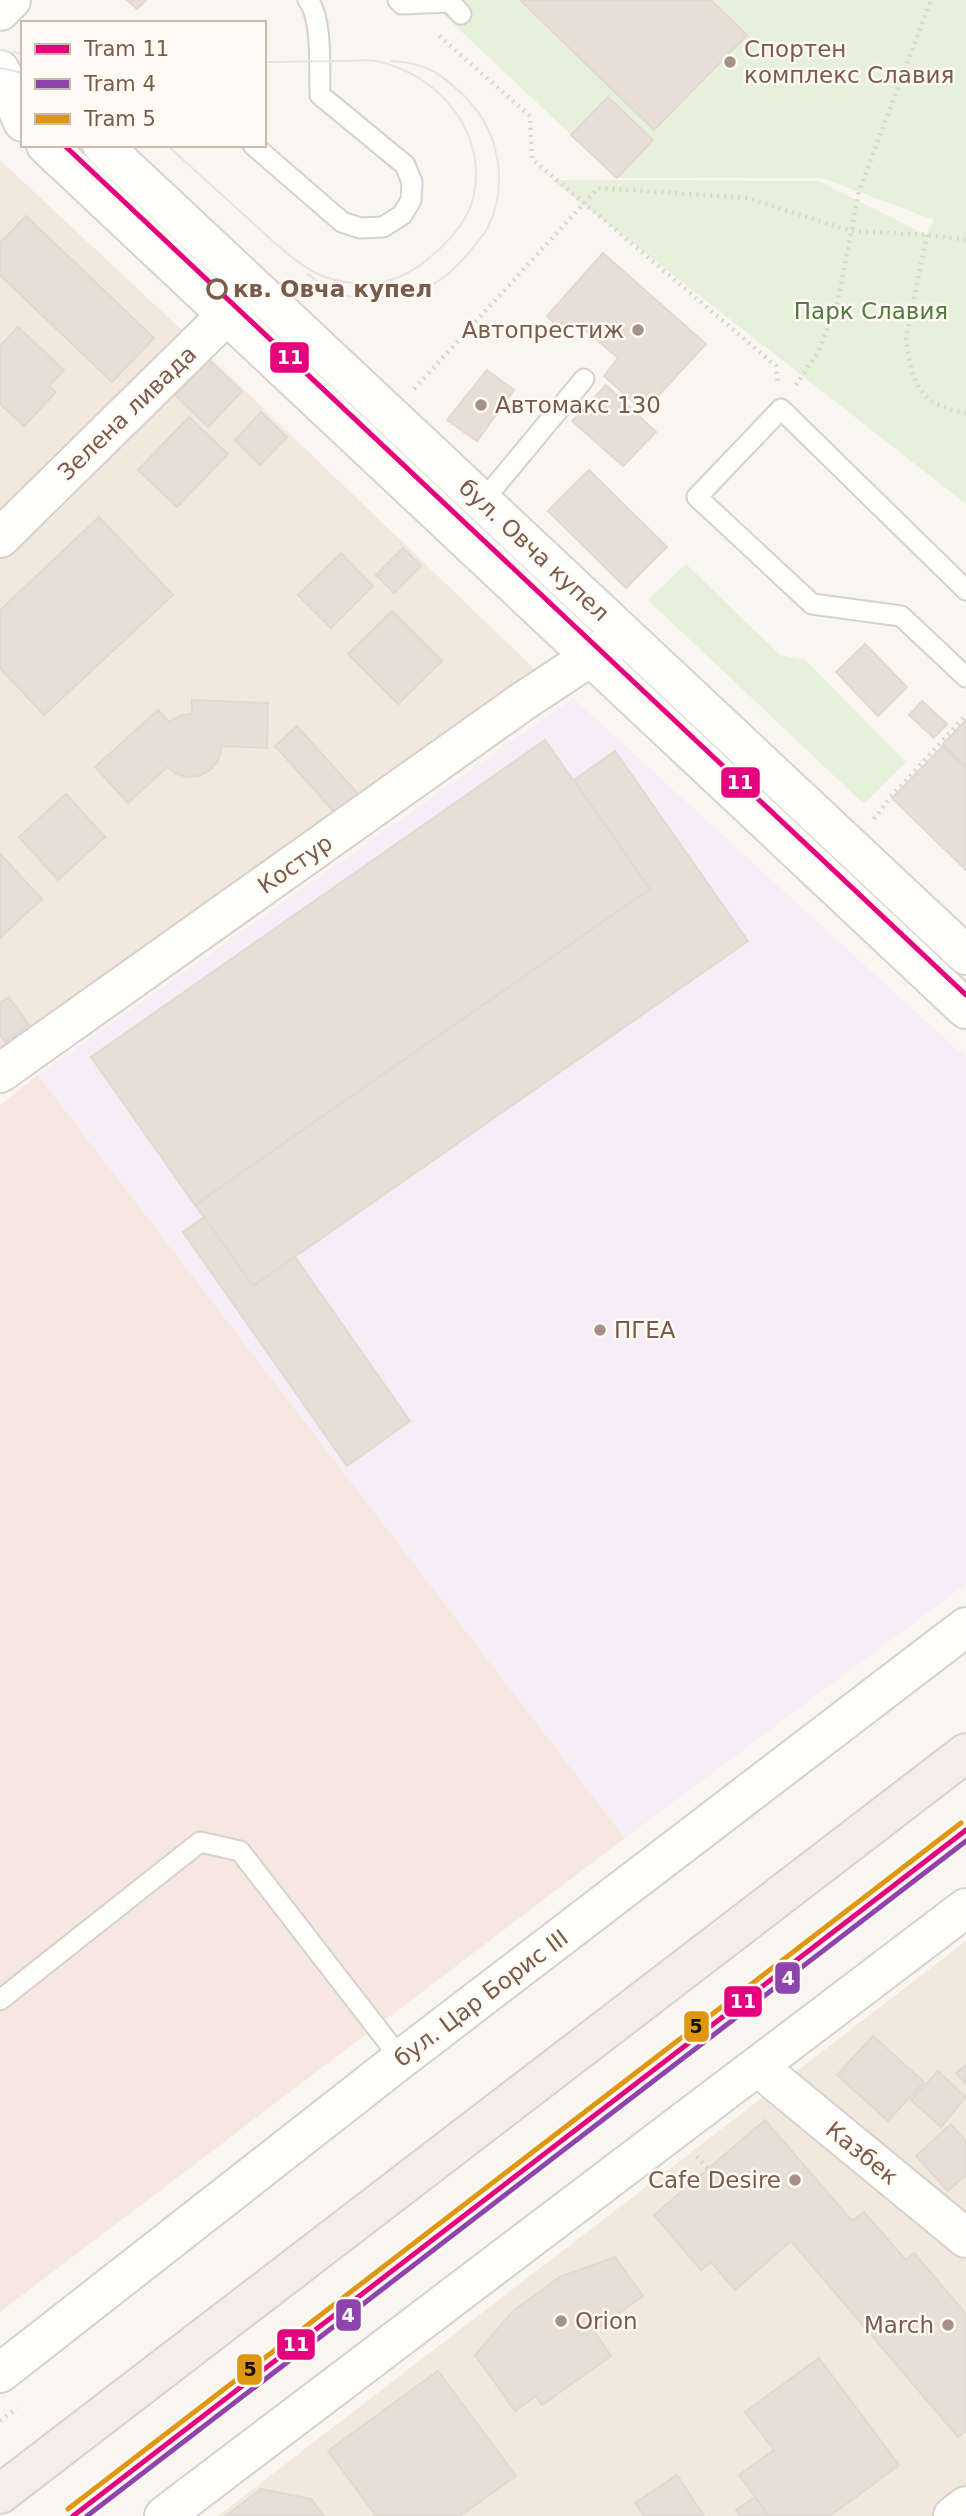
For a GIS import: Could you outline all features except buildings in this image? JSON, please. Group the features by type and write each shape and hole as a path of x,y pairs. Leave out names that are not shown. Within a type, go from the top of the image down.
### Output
{"main road":[{"path":"0,2494 966,1753"}],"street":[{"path":"0,12 11,0"},
{"path":"0,50 21,70"},
{"path":"0,70 21,120"},
{"name":"бул. Овча купел","path":"48,147 966,1009"},
{"name":"бул. Овча купел","path":"104,147 966,955"},
{"name":"Зелена ливада","path":"0,538 254,288"},
{"name":"Костур","path":"0,1073 522,702 623,635"},
{"name":"бул. Цар Борис III","path":"0,2373 401,2059 966,1627"},
{"path":"164,2516 966,1909"},
{"name":"Казбек","path":"758,2067 966,2238"},
{"path":"953,2516 966,2506"}],"lane":[{"path":"255,147 342,222 360,228 383,227 402,215 411,200 412,182 405,165 320,95 317,25 313,6 308,0"},
{"path":"400,2 450,2 461,14"},
{"path":"482,502 584,379"},
{"path":"966,590 781,409 697,497 812,604 901,616 966,677"},
{"path":"0,2000 200,1842 240,1851 401,2059"}],"path":[{"path":"781,409 818,352 836,305 859,191 931,0"},
{"path":"400,2 530,116 532,159 776,366 781,409"},
{"path":"410,393 598,188 747,198 851,231 966,240"},
{"path":"927,235 907,331 907,349 919,386 927,398 966,414"},
{"path":"867,828 889,799 966,715"},
{"path":"702,2161 708,2169"}],"shaded area":[{"path":"0,160 187,335 546,680 0,1055"},
{"name":"ПГЕА","path":"573,698 966,1058 966,1584 625,1838 38,1075"},
{"path":"38,1075 625,1838 0,2312 0,1105"},
{"path":"966,1941 966,2516 218,2516 323,2435"}],"green space":[{"name":"Парк Славия","path":"428,0 966,0 966,504 552,180 818,181 926,235 934,220 822,178 617,178"},
{"path":"686,564 780,655 805,660 906,762 864,804 648,600"}],"tram line":[{"path":"0,50 21,54"},
{"path":"169,147 284,250 325,277 346,282 390,280 421,265 443,246 468,213 476,178 474,154 467,132 440,94 421,79 376,61 266,62"},
{"path":"308,274 336,293 357,298 379,298 422,289 443,278 463,260 485,232 494,213 498,196 498,162 488,129 479,114 459,91 434,72 414,64 391,61"},
{"path":"0,68 21,73"},
{"name":"11","path":"66,147 966,995"},
{"name":"5","path":"68,2509 961,1823"},
{"name":"11","path":"73,2516 966,1830"},
{"name":"4","path":"87,2516 966,1841"}],"place":[{"name":"Спортен комплекс Славия","path":"730,62"},
{"name":"кв. Овча купел","path":"217,289"},
{"name":"Автопрестиж","path":"638,330"},
{"name":"Автомакс 130","path":"481,405"},
{"name":"ПГЕА","path":"600,1330"},
{"name":"Cafe Desire","path":"795,2180"},
{"name":"Orion","path":"561,2321"},
{"name":"March","path":"948,2325"}]}
